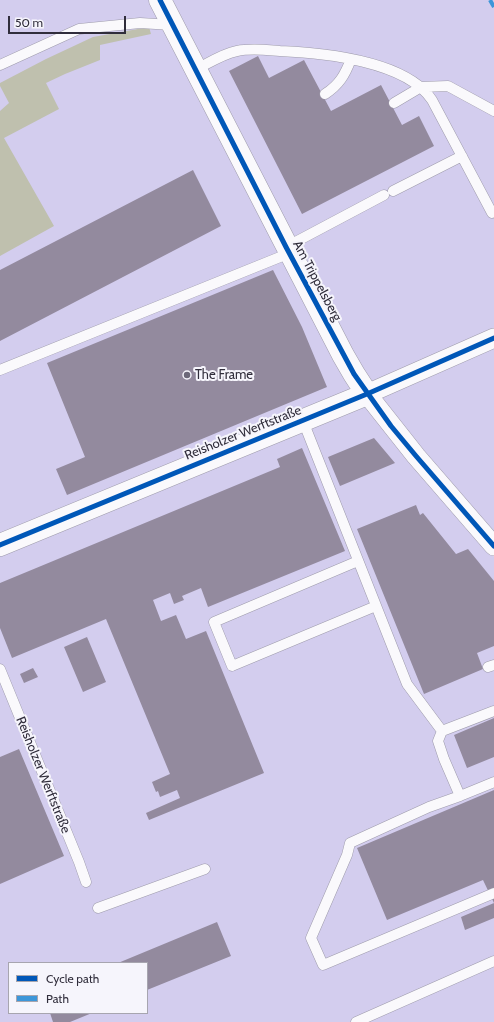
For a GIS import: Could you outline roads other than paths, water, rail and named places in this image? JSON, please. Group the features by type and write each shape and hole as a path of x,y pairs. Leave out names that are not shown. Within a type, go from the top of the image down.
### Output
{"street":[{"name":"Am Trippelsberg","path":"160,0 347,362 367,394 416,456 494,546"},
{"name":"Reisholzer Werftstraße","path":"0,546 303,421 494,338"}],"lane":[{"path":"0,65 80,29 140,22 172,25"},
{"path":"196,70 223,55 247,49 313,53 351,59 380,66 406,78 421,87 432,100 492,213"},
{"path":"324,94 332,89 346,75 351,59"},
{"path":"394,103 421,87 448,86 494,111"},
{"path":"0,370 288,250 388,193 462,156"},
{"path":"303,421 407,684 442,731"},
{"path":"358,561 214,622 232,666 376,606"},
{"name":"Reisholzer Werftstraße","path":"0,669 86,882"},
{"path":"460,796 438,741 442,731 494,711"},
{"path":"494,782 429,807 350,843 347,855 311,938 323,965 494,893"},
{"path":"98,908 205,869"},
{"path":"356,1022 494,961"}],"place":[{"name":"The Frame","path":"187,375"}]}
